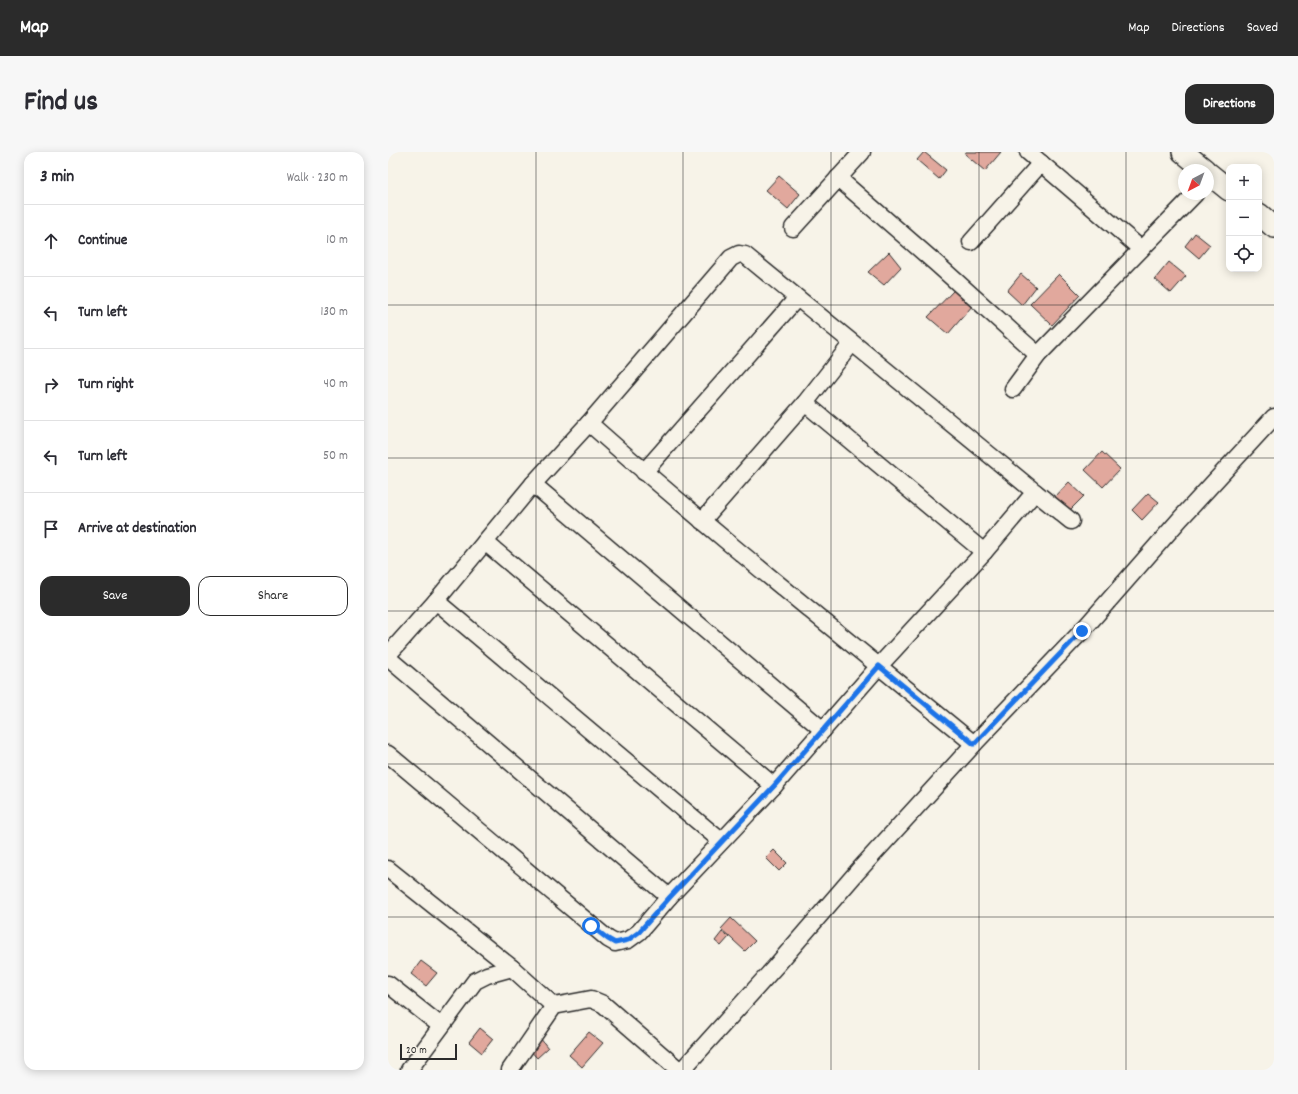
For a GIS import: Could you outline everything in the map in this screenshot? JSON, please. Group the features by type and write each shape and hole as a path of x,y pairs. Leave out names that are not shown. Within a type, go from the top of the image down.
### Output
{"street":[{"path":"793,228 862,152"},
{"path":"1028,152 1141,249"},
{"path":"1183,152 1196,164"},
{"path":"971,242 1041,163"},
{"path":"838,178 1038,355"},
{"path":"1214,179 1226,188"},
{"path":"1013,390 1038,355 1189,200"},
{"path":"1262,216 1274,226"},
{"path":"670,897 388,657 533,484 589,423 735,255 745,255 1071,521"},
{"path":"644,472 797,298"},
{"path":"702,521 805,403 852,343"},
{"path":"805,403 984,552"},
{"path":"510,1070 554,1006 591,999 603,1004 680,1070 776,966 858,871 974,744 1082,631 1181,518 1274,417"},
{"path":"589,423 702,521 974,744"},
{"path":"533,484 823,730"},
{"path":"388,754 591,926 615,943 622,942 634,936 721,841 774,786 879,666 984,552 1035,492"},
{"path":"485,542 774,786"},
{"path":"436,601 721,841"},
{"path":"388,869 512,968 554,1006"},
{"path":"409,1070 475,981 487,975 512,968"},
{"path":"388,984 441,1026"}],"building":[{"path":"924,152 946,170 939,179 917,160"},
{"path":"966,152 1001,152 985,171 965,154"},
{"path":"779,176 800,194 788,209 766,190"},
{"path":"1195,233 1210,245 1199,258 1185,246"},
{"path":"889,252 901,267 884,285 868,272"},
{"path":"1169,262 1186,276 1171,293 1155,279"},
{"path":"1021,274 1036,287 1022,305 1007,291"},
{"path":"1059,274 1080,295 1052,325 1030,304"},
{"path":"954,290 973,305 948,334 928,317"},
{"path":"1102,452 1120,469 1103,487 1085,470"},
{"path":"1069,482 1084,496 1068,512 1054,498"},
{"path":"1148,493 1159,502 1142,520 1132,510"},
{"path":"774,850 787,863 779,871 766,858"},
{"path":"731,918 755,941 745,951 721,929"},
{"path":"722,932 729,937 721,946 715,941"},
{"path":"421,961 437,973 426,986 411,974"},
{"path":"480,1028 493,1039 482,1053 469,1042"},
{"path":"589,1032 603,1043 582,1067 569,1055"},
{"path":"540,1038 548,1048 537,1058 528,1048"}],"route":[{"path":"591,926 615,943 628,940 639,932 721,841 774,786 879,666 974,744 1082,631"}]}
